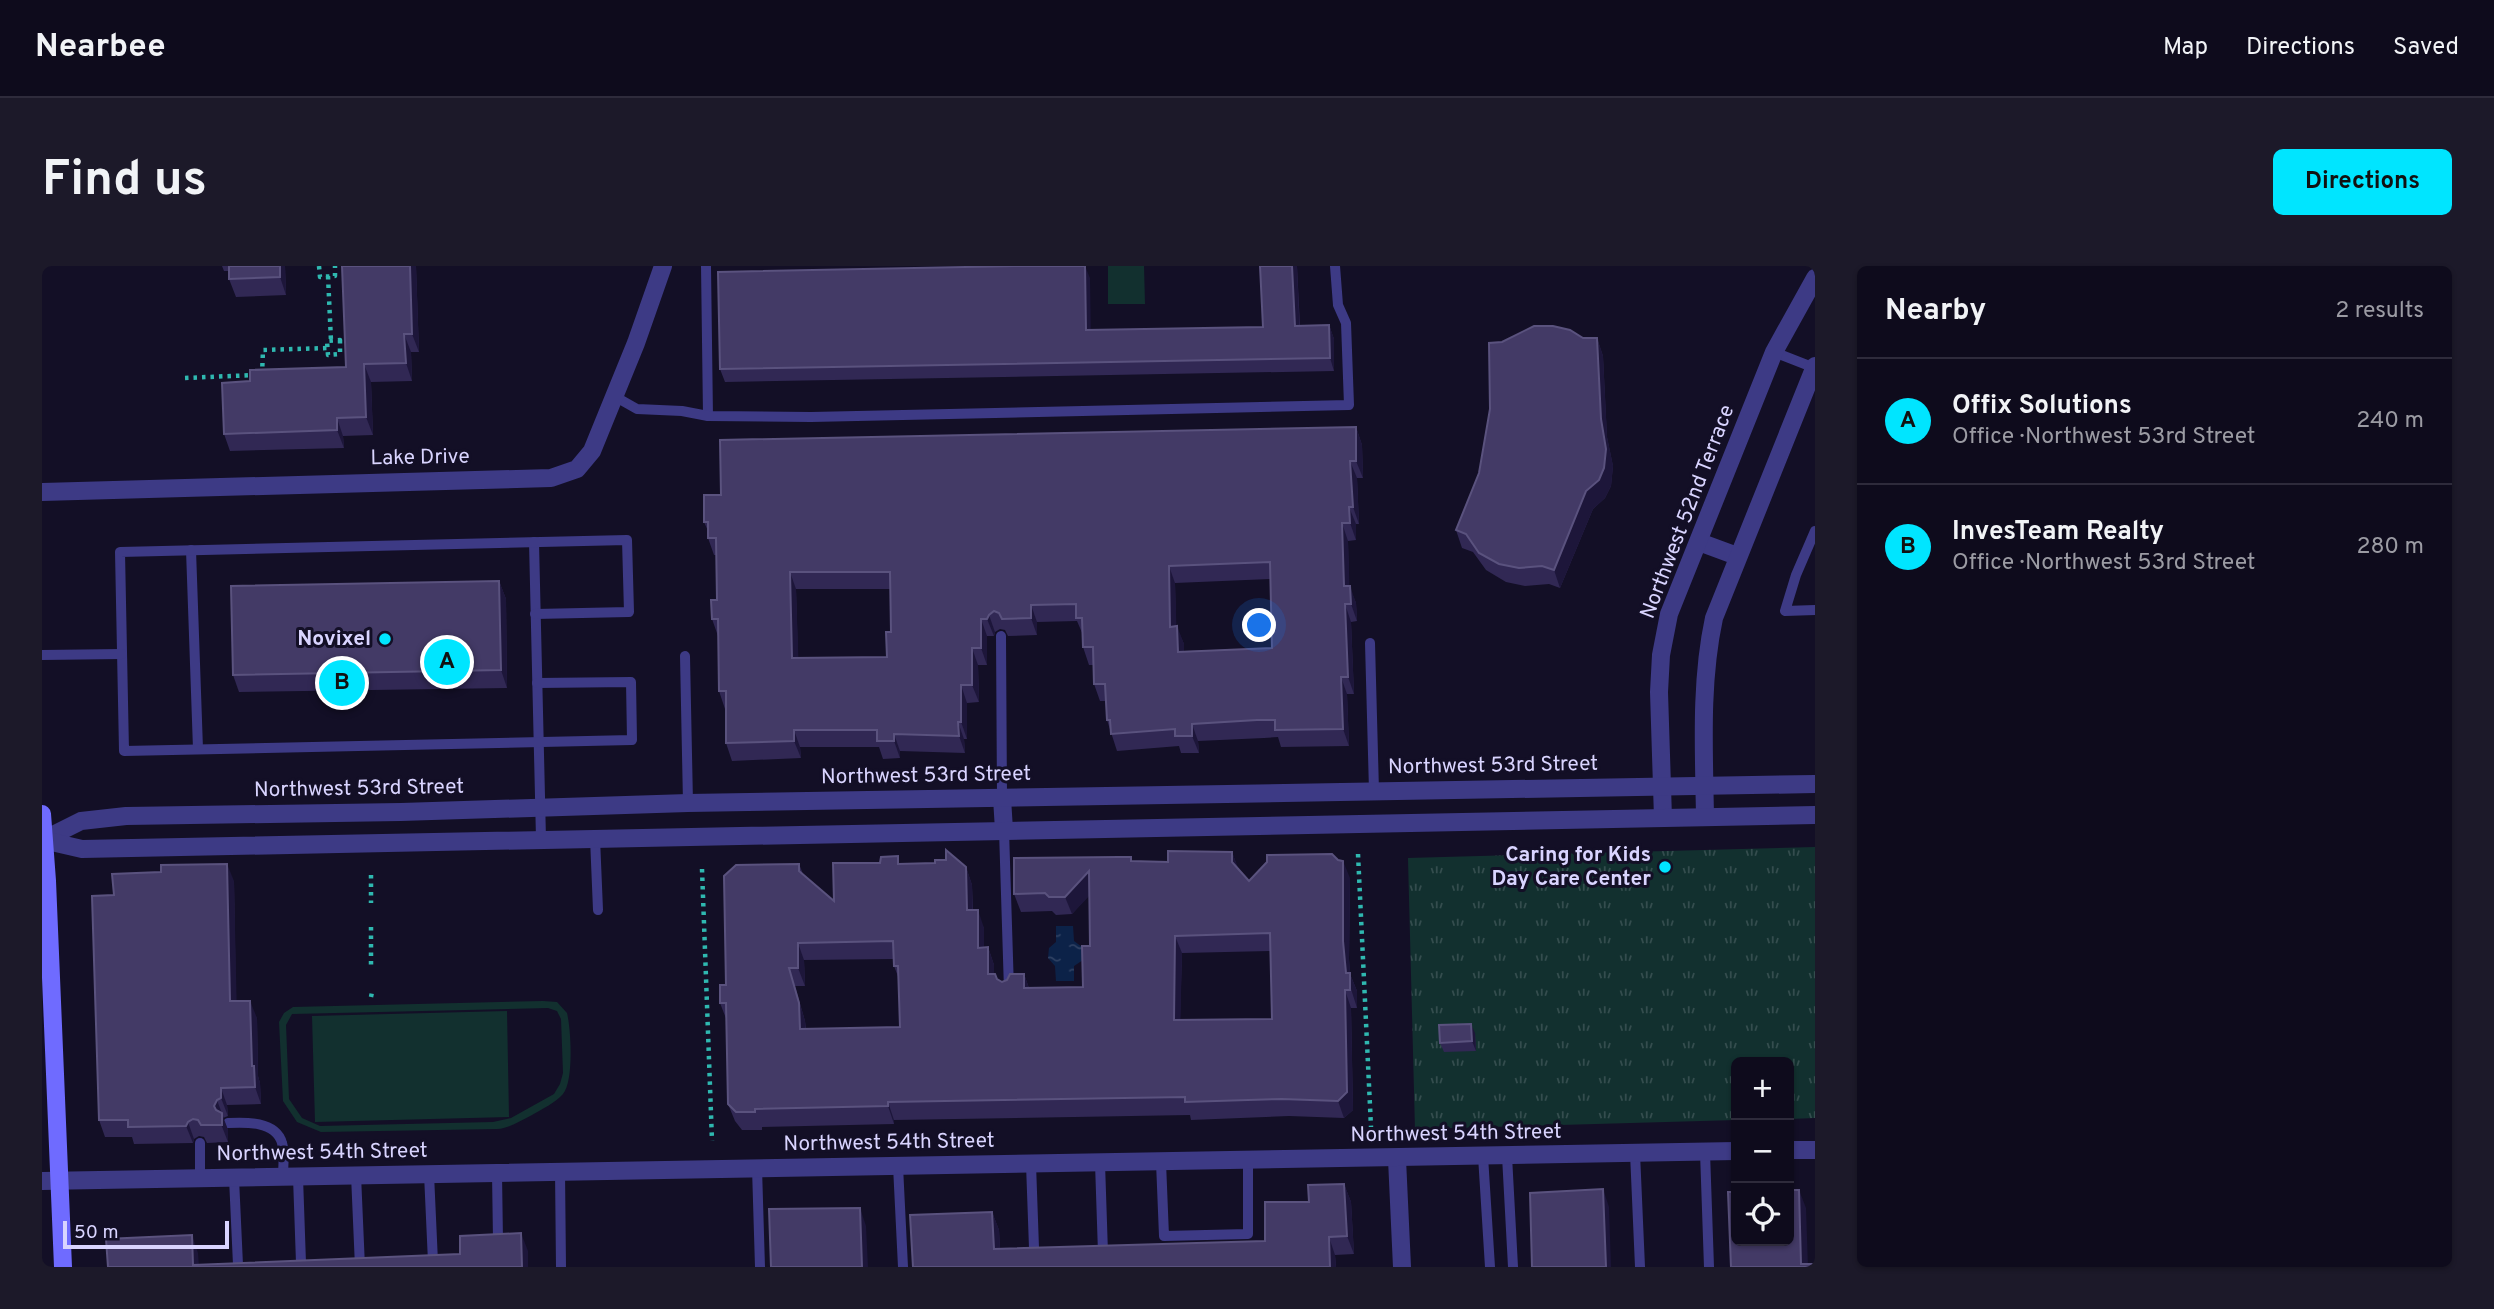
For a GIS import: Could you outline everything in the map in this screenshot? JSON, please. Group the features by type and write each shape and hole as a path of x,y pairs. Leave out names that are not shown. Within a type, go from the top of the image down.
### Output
{"main road":[{"path":"42,814 47,881 50,1181 63,1267"}],"street":[{"name":"Lake Drive","path":"42,492 551,478 576,469 592,451 636,343 663,266"},
{"name":"Northwest 52nd Terrace","path":"1663,818 1659,692 1661,655 1670,614 1774,352 1815,278"},
{"path":"1705,817 1706,654 1714,618 1815,367"},
{"path":"1699,542 1737,556"},
{"name":"Northwest 53rd Street","path":"42,840 81,821 126,816 1002,797 1815,784"},
{"path":"1002,797 1004,830"},
{"path":"42,840 82,849 1815,815"},
{"path":"1794,1150 1815,1150"},
{"name":"Northwest 54th Street","path":"50,1181 1731,1152"},
{"path":"1397,1159 1402,1267"}],"lane":[{"path":"706,266 708,416"},
{"path":"614,396 636,409 682,411 708,416 811,417 1349,405 1346,323 1338,305 1335,266"},
{"path":"1774,352 1815,367"},
{"path":"1815,531 1796,575 1785,611 1815,610"},
{"path":"535,614 629,612 627,540 120,552 124,751 632,740 631,682 537,683"},
{"path":"534,542 541,839"},
{"path":"191,550 198,749"},
{"path":"1001,636 1002,797"},
{"path":"1370,643 1374,791"},
{"path":"42,655 122,654"},
{"path":"685,656 688,803"},
{"path":"1004,830 1009,992"},
{"path":"595,838 598,910"},
{"path":"228,1123 257,1123 279,1137 291,1177 301,1263"},
{"path":"200,1143 200,1178"},
{"path":"1705,1152 1709,1267"},
{"path":"1635,1153 1640,1267"},
{"path":"1483,1156 1490,1267"},
{"path":"1507,1156 1513,1267"},
{"path":"1161,1162 1164,1236 1248,1234 1248,1161"},
{"path":"1100,1163 1103,1254"},
{"path":"1031,1164 1034,1248"},
{"path":"898,1166 903,1267"},
{"path":"757,1168 760,1267"},
{"path":"560,1171 561,1267"},
{"path":"497,1173 498,1241"},
{"path":"429,1174 433,1262"},
{"path":"356,1175 360,1267"},
{"path":"234,1178 238,1265"}],"path":[{"path":"319,266 320,276 335,276 335,266"},
{"path":"328,276 331,341"},
{"path":"340,340 340,354 328,355 327,348 327,341 340,340"},
{"path":"185,378 264,374 263,350 327,348"},
{"path":"1358,854 1371,1127"},
{"path":"702,869 712,1141"},
{"path":"371,875 371,903"},
{"path":"371,927 371,967"}],"green space":[{"path":"1108,266 1144,266 1145,304 1108,304"},
{"path":"1815,847 1815,1118 1794,1119 1794,1057 1731,1057 1731,1120 1415,1129 1408,858"},
{"path":"557,1002 567,1013 570,1031 569,1078 563,1094 548,1106 502,1128 321,1132 297,1122 283,1101 279,1022 284,1013 293,1007","holes":["548,1008 557,1011 561,1019 563,1073 560,1084 554,1094 511,1118 493,1122 320,1126 302,1118 289,1099 286,1025 292,1014"]},
{"path":"507,1011 509,1117 315,1122 312,1016"}],"water":[{"path":"1056,926 1073,926 1074,941 1082,947 1083,960 1074,966 1074,981 1056,981 1055,966 1048,958 1049,948 1056,942"}],"building":[{"path":"229,266 280,266 280,277 229,279"},
{"path":"342,266 410,266 412,334 404,334 406,363 364,364 366,417 337,418 337,430 224,434 222,383 250,381 250,370 346,367"},
{"path":"1085,266 1086,330 1263,327 1260,266 1292,266 1295,326 1329,325 1330,358 720,369 718,272"},
{"path":"1534,326 1553,326 1570,330 1583,338 1597,338 1601,419 1606,449 1604,468 1599,480 1586,491 1554,570 1542,566 1519,568 1499,564 1479,553 1466,534 1456,530 1479,473 1490,409 1489,343 1502,342"},
{"path":"1356,427 1356,461 1350,461 1353,507 1349,507 1350,523 1342,523 1344,586 1350,586 1351,604 1345,604 1348,677 1341,677 1343,729 1275,730 1275,720 1257,720 1192,724 1192,736 1175,736 1175,729 1111,734 1110,720 1107,720 1105,684 1094,684 1093,647 1083,647 1082,618 1076,618 1076,604 1031,605 1031,618 1002,619 999,613 994,611 987,619 981,619 981,648 972,648 972,685 961,685 959,736 894,734 894,741 877,741 877,730 794,730 794,741 726,743 726,691 719,691 718,619 712,619 711,600 717,600 716,538 708,538 708,522 704,522 704,495 721,495 720,440","holes":["1270,562 1272,648 1178,652 1177,626 1170,627 1169,566","790,572 890,572 891,632 886,632 887,657 792,658"]},
{"path":"499,581 501,670 233,675 231,586"},
{"path":"946,850 966,867 967,910 978,910 978,948 988,947 988,974 995,974 1002,982 1007,980 1010,974 1024,974 1024,988 1083,987 1082,946 1090,946 1089,871 1065,897 1049,897 1045,893 1014,894 1014,858 1131,857 1131,861 1168,862 1168,851 1232,852 1232,862 1249,881 1267,862 1267,855 1332,854 1343,861 1343,941 1346,973 1350,973 1350,990 1345,990 1347,1092 1338,1101 1282,1099 1185,1102 1185,1097 888,1102 888,1106 755,1109 755,1112 736,1112 728,1104 726,1003 720,1003 720,985 726,985 724,876 736,865 799,864 799,871 834,901 833,863 880,863 881,857 898,856 898,864 946,860","holes":["1270,933 1272,1019 1174,1020 1175,936","893,941 894,966 898,966 900,1027 800,1029 799,1003 789,968 798,968 798,943"]},
{"path":"227,864 230,1001 250,1001 255,1087 221,1088 221,1098 214,1106 222,1113 222,1125 201,1125 198,1120 193,1119 186,1126 128,1127 128,1120 99,1120 92,896 114,895 112,874 161,872 161,865"},
{"path":"1471,1024 1472,1041 1440,1043 1439,1025"},
{"path":"1344,1184 1347,1236 1329,1237 1330,1267 913,1267 910,1215 992,1212 994,1249 1265,1241 1265,1202 1309,1202 1308,1185"},
{"path":"1603,1189 1606,1267 1532,1267 1530,1193"},
{"path":"1794,1190 1799,1190 1801,1264 1815,1264 1815,1267 1731,1267 1728,1192 1731,1192 1731,1246 1794,1246"},
{"path":"860,1208 862,1267 771,1267 769,1209"},
{"path":"521,1233 522,1267 108,1267 106,1239 192,1235 193,1265 460,1254 460,1236"}],"place":[{"name":"Novixel","path":"385,639"},
{"name":"Offix Solutions","path":"447,662"},
{"name":"InvesTeam Realty","path":"342,683"},
{"name":"Caring for Kids Day Care Center","path":"1665,867"}]}
